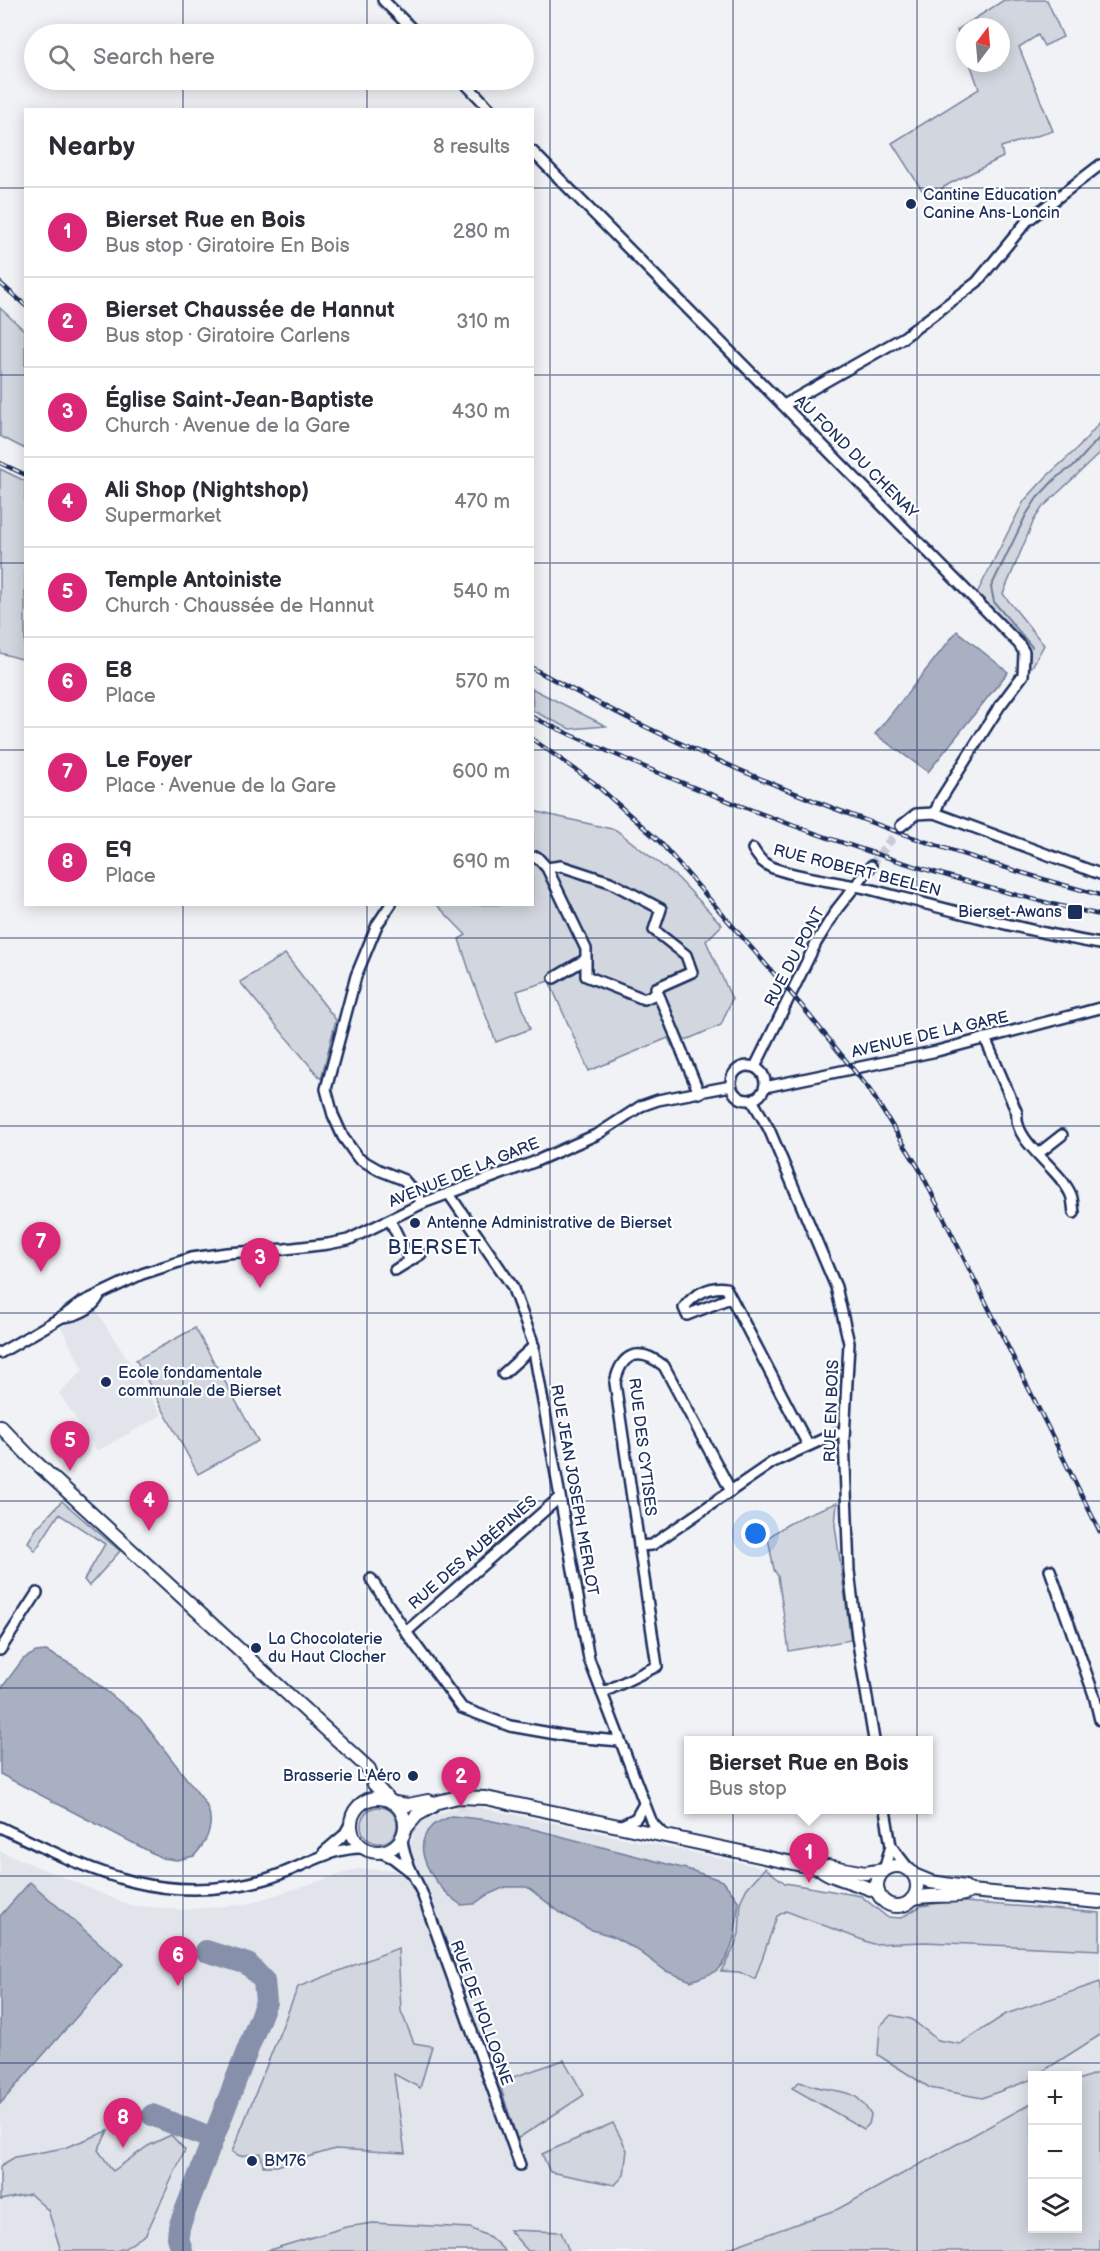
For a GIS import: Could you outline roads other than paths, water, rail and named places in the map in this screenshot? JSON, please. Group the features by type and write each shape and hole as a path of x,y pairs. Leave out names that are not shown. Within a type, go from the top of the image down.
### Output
{"main road":[{"path":"0,1426 30,1457 369,1769 377,1788 403,1814 404,1833"},
{"path":"364,1766 366,1789 352,1821 354,1836 365,1848 380,1852 394,1847 417,1815 431,1808 434,1803"},
{"path":"361,1804 375,1798 408,1805 428,1801 434,1803 458,1797 486,1798 821,1869 826,1874 858,1883 878,1892"},
{"path":"821,1869 828,1866 865,1873 884,1870 895,1865 931,1882 965,1887 970,1891 1100,1902"},
{"path":"884,1870 877,1880 878,1892 881,1898 893,1905 907,1904 912,1899 918,1886 911,1872"},
{"path":"912,1899 926,1895 963,1895 970,1891"}],"street":[{"path":"383,0 407,24"},
{"path":"472,90 489,108"},
{"name":"AU FOND DU CHENAY","path":"534,153 1020,644 1024,651 1023,675 981,736 939,802 935,813"},
{"path":"784,405 913,330 977,282 1027,221 1100,165"},
{"path":"901,826 916,814 935,813 1100,874"},
{"name":"RUE ROBERT BEELEN","path":"753,849 760,861 776,869 856,886 1050,935 1100,944"},
{"path":"534,858 537,858 547,868 586,949 586,976 644,999 658,993"},
{"path":"547,868 561,866 610,882 661,909 654,930 686,955 692,972 656,988 699,1093"},
{"name":"RUE DU PONT","path":"755,1068 816,943 837,909 871,866"},
{"path":"390,906 377,925 356,976 326,1089 333,1115 343,1137 358,1158 404,1180 423,1203"},
{"path":"554,978 586,959"},
{"name":"AVENUE DE LA GARE","path":"765,1087 916,1055 1100,1008"},
{"path":"985,1038 1017,1113 1019,1131 1064,1183 1072,1197 1074,1214"},
{"path":"748,1066 755,1068 763,1074 765,1087 760,1096 752,1100 744,1100 737,1096 731,1086 734,1075 737,1070 748,1066"},
{"name":"AVENUE DE LA GARE","path":"0,1353 62,1317 81,1303 142,1274 191,1258 348,1240 423,1203 534,1162 598,1134 641,1106 658,1100 731,1086"},
{"name":"RUE EN BOIS","path":"752,1100 769,1129 836,1287 849,1343 844,1433 849,1571 856,1638 873,1736"},
{"path":"1039,1153 1062,1135"},
{"name":"RUE JEAN JOSEPH MERLOT","path":"449,1194 512,1286 534,1346 590,1659 652,1823 665,1836"},
{"path":"390,1220 410,1261"},
{"path":"395,1270 421,1254"},
{"path":"730,1298 687,1315 684,1308 690,1298 718,1286 726,1288 808,1445"},
{"path":"503,1374 534,1346"},
{"name":"RUE DES CYTISES","path":"602,1693 657,1666 615,1383 619,1367 626,1359 640,1354 653,1358 664,1366 731,1491"},
{"path":"639,1546 652,1545 773,1462 837,1433 844,1433"},
{"name":"RUE DES AUBÉPINES","path":"405,1632 560,1497"},
{"path":"1050,1570 1094,1695 1100,1720"},
{"path":"370,1579 405,1632 462,1708 510,1726 573,1737 620,1742"},
{"path":"0,1650 37,1593"},
{"path":"620,1826 636,1818 644,1804"},
{"path":"884,1870 891,1846 886,1814"},
{"path":"322,1856 344,1835 352,1821"},
{"path":"0,1827 102,1874 140,1884 175,1889 244,1885 280,1875 322,1856 352,1848 365,1848"},
{"name":"RUE DE HOLLOGNE","path":"404,1833 403,1851 422,1893 520,2165"},
{"path":"891,1846 911,1872"},
{"name":"RUE DE HOLLOGNE","path":"380,1852 393,1858 411,1872"}],"water":[{"path":"957,631 1008,672 928,772 875,734"},
{"path":"46,1651 76,1667 140,1718 203,1800 210,1815 209,1829 204,1843 194,1856 177,1860 162,1858 0,1774 0,1690 23,1659 36,1652"},
{"path":"452,1816 488,1820 537,1830 690,1870 723,1881 739,1902 734,1938 728,1956 717,1970 691,1981 666,1971 636,1949 612,1936 589,1929 561,1913 527,1887 505,1887 474,1904 461,1905 436,1881 424,1859 425,1837 431,1827"},
{"path":"30,1882 123,1964 0,2104 0,1916"}],"waterway":[{"path":"1032,647 994,602 991,587 1026,515 1037,498 1057,477 1075,465 1100,437"}],"tunnel":[{"path":"871,866 901,826"}],"railway":[{"path":"0,283 24,304"},
{"path":"0,463 24,474"},
{"path":"534,669 669,738 809,799 953,851 1100,895"},
{"path":"534,718 670,778 811,832 954,878 1100,915"},
{"path":"534,740 593,782 660,842 801,1005 869,1089 920,1170 1100,1532"}],"place":[{"name":"Cantine Education Canine Ans-Loncin","path":"911,204"},
{"name":"Bierset-Awans","path":"1075,912"},
{"name":"Antenne Administrative de Bierset","path":"415,1223"},
{"name":"Le Foyer","path":"41,1272"},
{"name":"Église Saint-Jean-Baptiste","path":"260,1288"},
{"name":"Ecole fondamentale communale de Bierset","path":"106,1382"},
{"name":"Temple Antoiniste","path":"70,1471"},
{"name":"Ali Shop (Nightshop)","path":"149,1531"},
{"name":"La Chocolaterie du Haut Clocher","path":"256,1648"},
{"name":"Brasserie L'Aéro","path":"413,1776"},
{"name":"Bierset Chaussée de Hannut","path":"461,1807"},
{"name":"Bierset Rue en Bois","path":"809,1883"},
{"name":"E8","path":"178,1986"},
{"name":"E9","path":"123,2148"},
{"name":"BM76","path":"252,2161"}],"district":[{"name":"BIERSET","path":"435,1248"}]}
